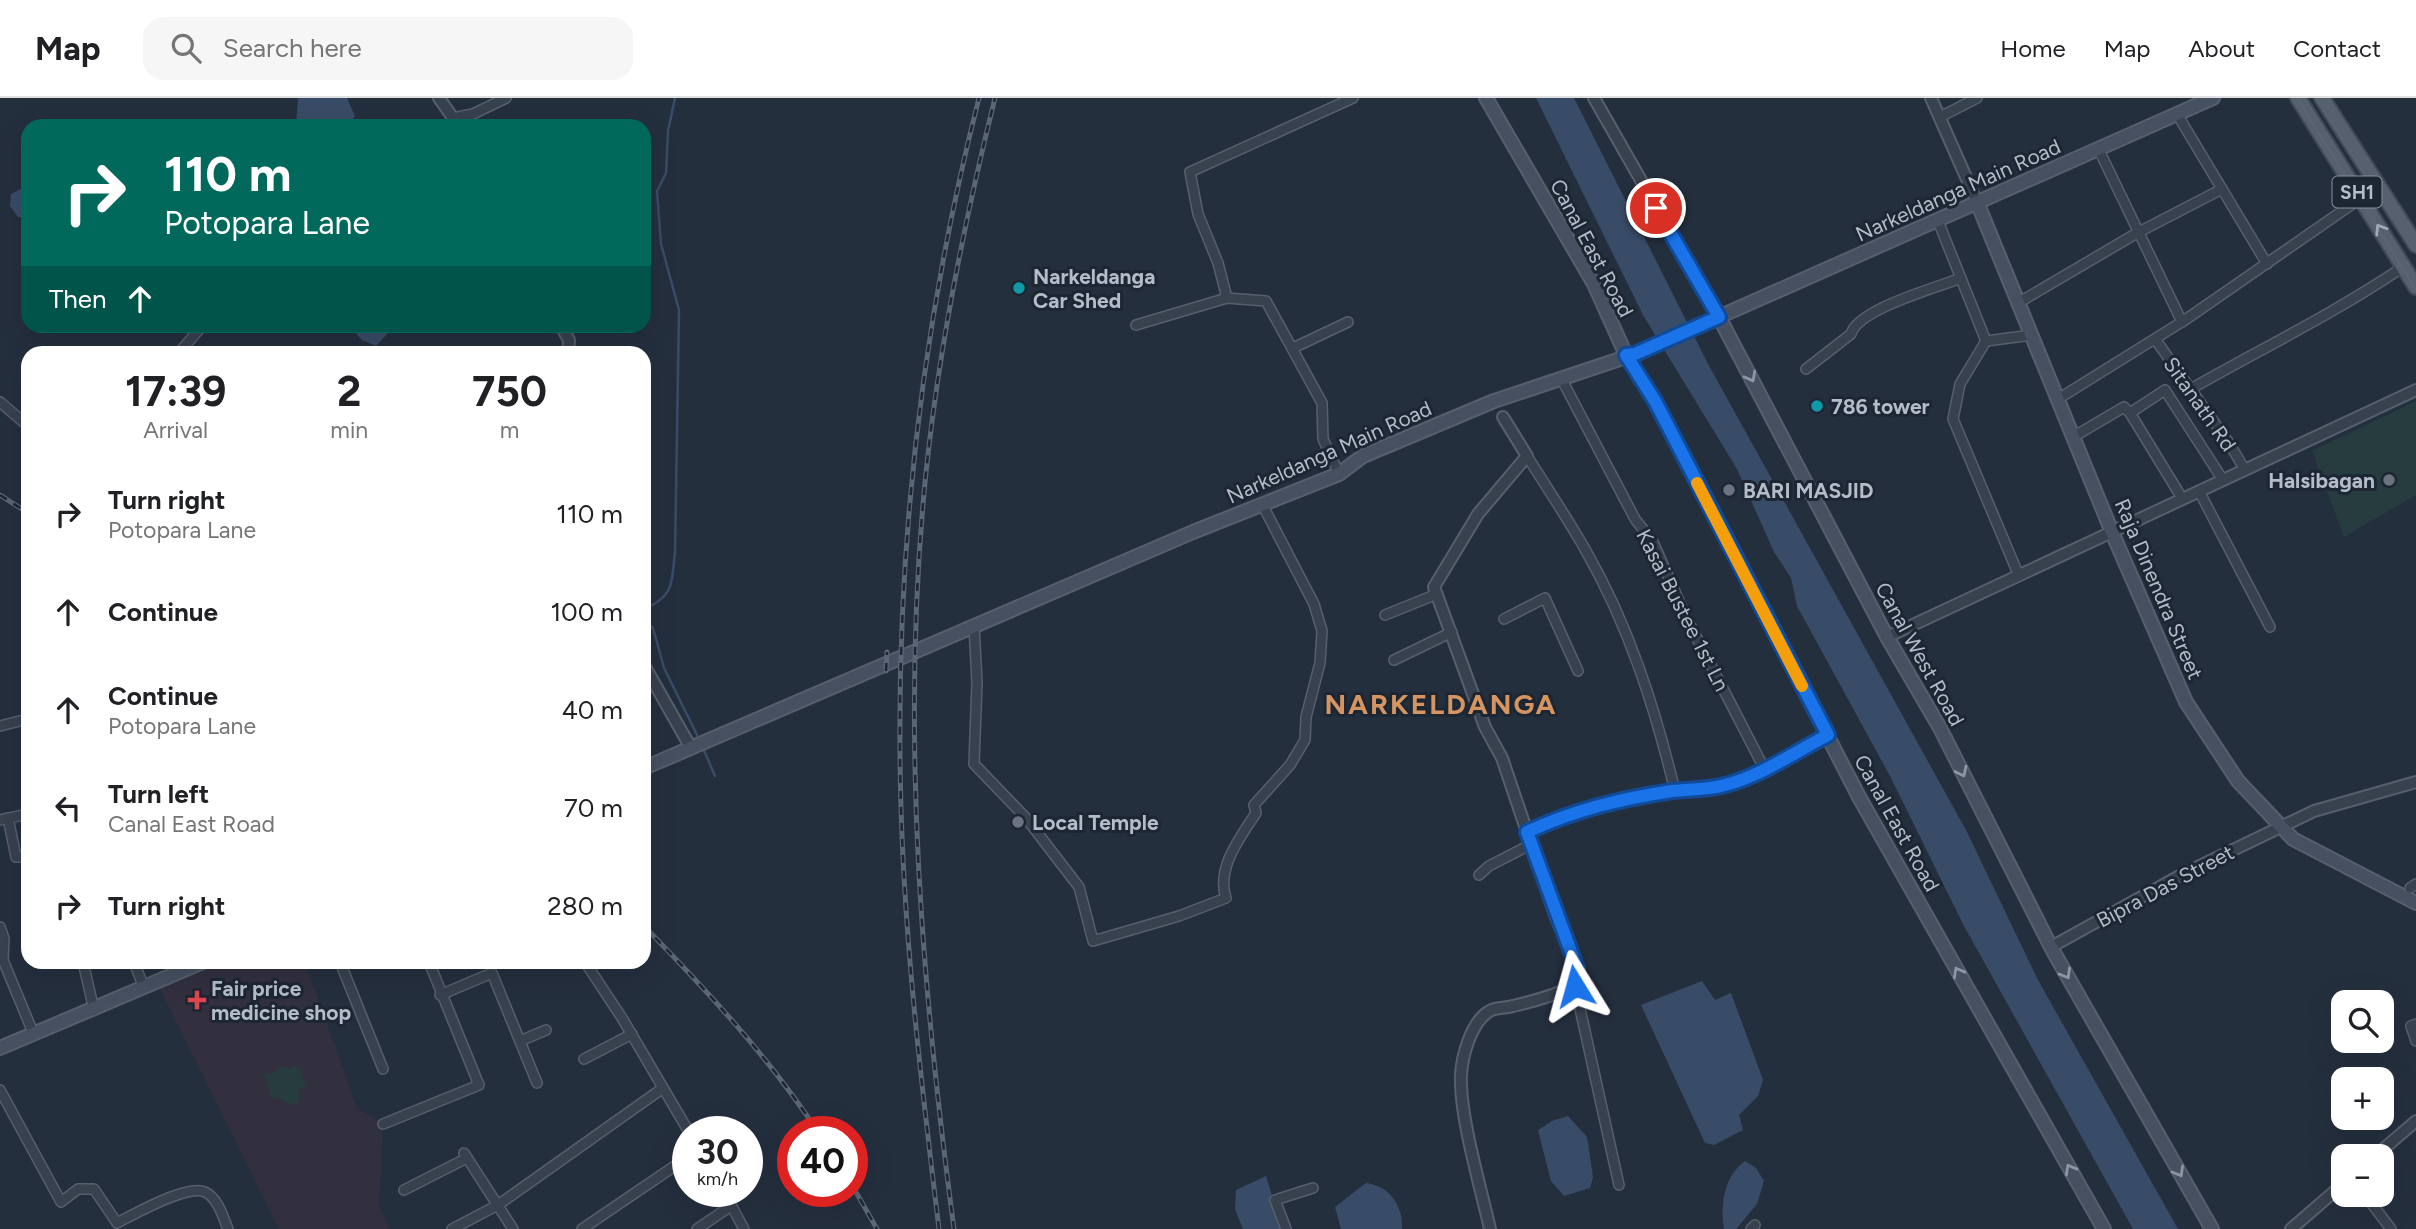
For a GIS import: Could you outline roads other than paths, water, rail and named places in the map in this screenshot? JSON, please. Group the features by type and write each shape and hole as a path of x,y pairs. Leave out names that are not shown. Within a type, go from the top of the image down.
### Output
{"main road":[{"name":"Canal East Road","path":"1486,98 1594,284 1859,797 2104,1229"},
{"name":"Narkeldanga Main Road","path":"691,748 974,626 1339,474 1363,456 1494,401 1631,355 2213,98"},
{"name":"SH1","path":"2298,98 2416,287"},
{"path":"2322,98 2416,245"},
{"name":"Raja Dinendra Street","path":"1977,202 2112,531 2186,702 2238,781 2293,839 2416,903"},
{"name":"Canal West Road","path":"1719,317 1887,637 1940,728 2051,947 2212,1229"},
{"path":"651,765 691,748"},
{"path":"0,1048 187,969"}],"street":[{"path":"439,98 450,119"},
{"path":"460,119 506,98"},
{"path":"1227,298 1219,263 1198,214 1190,172 1353,98"},
{"name":"Canal West Road","path":"1594,98 1719,317"},
{"path":"1931,98 1977,202"},
{"path":"1940,117 1977,98"},
{"path":"2177,114 2267,264"},
{"path":"2098,148 2182,322"},
{"path":"2018,303 2137,233 2222,189"},
{"path":"2058,399 2182,322 2361,198"},
{"path":"1938,221 1986,341"},
{"path":"2189,390 2295,329 2325,318 2403,267"},
{"path":"1806,369 1851,334 1853,326 1872,313 1961,278"},
{"path":"1136,325 1227,298 1266,301 1322,403 1323,439 1339,474"},
{"path":"1293,348 1348,322"},
{"path":"1986,341 2032,335"},
{"name":"Sitanath Rd","path":"2155,339 2229,443 2245,471"},
{"path":"1986,341 1960,384 1953,419 2019,576"},
{"name":"Kasai Bustee 1st Ln","path":"1561,378 1634,519 1653,542 1687,619 1764,768"},
{"path":"2130,413 2165,390 2223,480"},
{"path":"1887,637 2416,390"},
{"path":"0,402 21,420"},
{"path":"2073,437 2124,407 2182,498"},
{"path":"1503,417 1587,553 1632,646 1656,712 1675,791"},
{"path":"1527,456 1478,514 1434,587 1485,727 1502,758 1555,915 1577,968 1575,986 1619,1185"},
{"path":"2199,491 2270,627"},
{"path":"974,626 977,681 974,764 1026,818 1079,887 1093,941 1179,916 1226,898 1220,882 1234,846 1256,813 1254,804 1290,765 1305,740 1306,717 1320,663 1322,632 1314,604 1262,506"},
{"path":"1385,615 1437,594"},
{"path":"1504,619 1545,598 1578,671"},
{"path":"1394,660 1452,632"},
{"path":"651,677 691,748"},
{"path":"0,726 21,721"},
{"path":"1527,832 1564,815 1602,803 1675,791 1700,791 1730,784 1828,735"},
{"name":"Bipra Das Street","path":"2051,947 2181,875 2314,811 2416,782"},
{"path":"4,819 16,858 21,858"},
{"path":"1479,875 1489,866 1532,844"},
{"path":"0,927 4,938 3,960 34,1035"},
{"path":"85,969 94,1010"},
{"path":"137,969 144,988"},
{"path":"343,969 383,1069"},
{"path":"383,1124 479,1085 431,969"},
{"path":"590,969 632,1034 680,1116"},
{"path":"440,995 492,973 537,1083"},
{"path":"1490,1229 1468,1126 1461,1075 1473,1029 1487,1013 1498,1007 1509,1007 1546,997 1575,986"},
{"path":"2416,1024 2411,1026 2416,1041"},
{"path":"520,1041 546,1030"},
{"path":"584,1059 632,1034"},
{"path":"452,1229 498,1205 663,1088"},
{"path":"0,1090 61,1202 78,1189 94,1189 119,1226 179,1194 196,1191 206,1193 217,1205 228,1229"},
{"path":"2389,1144 2416,1121"},
{"path":"404,1189 466,1155 513,1229"},
{"path":"582,1229 672,1168"},
{"path":"1286,1229 1275,1200 1313,1188"},
{"path":"2293,1228 2331,1195"},
{"path":"697,1229 730,1207"},
{"path":"732,1207 744,1229"},
{"path":"2374,1207 2391,1229"}],"water":[{"path":"298,98 347,98 355,116 353,119 296,119"},
{"path":"1536,98 1574,98 1708,364 1967,832 2038,980 2178,1229 2133,1229 1964,926 1890,776 1797,606 1791,578 1774,552 1737,469 1643,315"},
{"path":"21,189 21,217 18,217 10,206 11,194"},
{"path":"356,333 388,333 376,346 362,340"},
{"path":"1702,981 1715,1000 1731,993 1763,1080 1758,1096 1739,1115 1743,1130 1714,1145 1705,1143 1641,1005"},
{"path":"1568,1116 1587,1137 1593,1177 1590,1188 1564,1196 1551,1181 1538,1130 1552,1121"},
{"path":"1745,1161 1756,1168 1764,1181 1757,1204 1736,1229 1724,1229 1725,1192 1732,1175"},
{"path":"1266,1176 1282,1229 1243,1229 1235,1209 1236,1190"},
{"path":"1366,1183 1382,1188 1393,1198 1400,1213 1402,1229 1341,1229 1335,1207"}],"waterway":[{"path":"651,606 661,599 670,587 675,553 679,310 661,244 657,191 666,173 668,131 675,98"},
{"path":"651,626 664,668 699,739"},
{"path":"703,748 715,776"}],"tram line":[{"path":"2297,98 2416,290"}],"railway":[{"path":"939,1229 906,913 901,807 902,628 915,450 927,361 958,185 979,98"},
{"path":"954,1229 933,1048 919,867 914,686 917,595 928,452 942,350 961,249 995,98"},
{"path":"0,495 21,508"},
{"path":"886,671 887,652"},
{"path":"651,933 758,1051 807,1116"},
{"path":"864,1207 877,1229"}],"place":[{"name":"Narkeldanga Car Shed","path":"1019,288"},
{"name":"786 tower","path":"1817,406"},
{"name":"Halsibagan","path":"2389,480"},
{"name":"BARI MASJID","path":"1729,490"},
{"name":"Local Temple","path":"1018,822"},
{"name":"Fair price medicine shop","path":"197,1000"}],"district":[{"name":"NARKELDANGA","path":"1441,704"}]}
